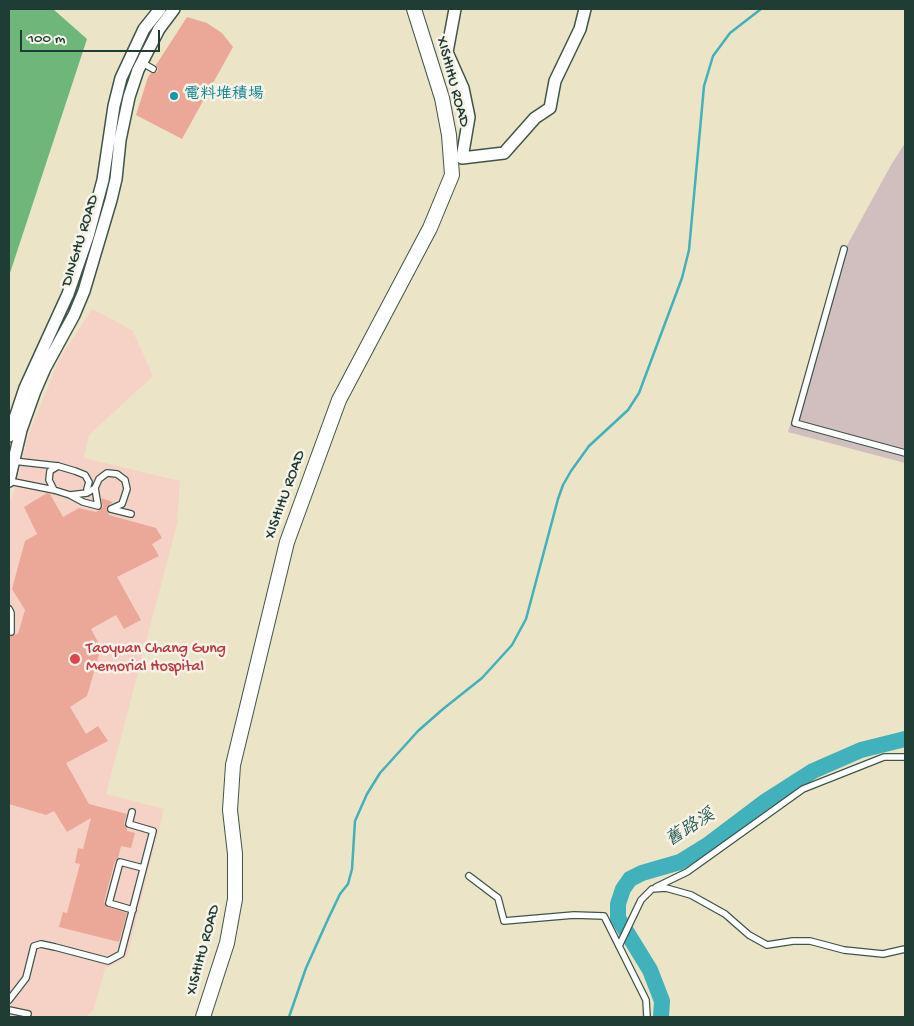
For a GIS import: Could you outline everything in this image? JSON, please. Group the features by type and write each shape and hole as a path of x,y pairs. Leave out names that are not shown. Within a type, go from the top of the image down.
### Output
{"street":[{"name":"DINGHU ROAD","path":"9,436 25,388 68,294 88,236 103,180 114,106 121,78 144,29 160,9"},
{"name":"DINGHU ROAD","path":"9,481 13,461 35,391 45,368 74,315 84,291 111,200 129,97 141,62 158,29 174,9"},
{"name":"XISHIHU ROAD","path":"203,1017 226,943 235,898 235,854 230,810 233,765 287,542 339,400 430,228 452,176 449,135 442,98 414,9"},
{"path":"455,9 447,52 463,88 469,117 462,158 504,153 535,118 550,108 555,81 580,29 585,9"}],"lane":[{"path":"141,62 153,69"},
{"path":"844,249 795,423 905,453"},
{"path":"13,461 58,466 84,475 89,482 87,489"},
{"path":"54,490 49,480 50,471 58,466"},
{"path":"9,481 54,490 70,495 82,502 98,506 95,488 99,479 107,472 118,474 124,480 126,489 122,504 111,509 131,514"},
{"path":"70,495 87,493 95,488"},
{"path":"9,609 11,613 11,632"},
{"path":"619,946 641,900 652,888 687,872 803,789 884,757 905,758"},
{"path":"9,1000 26,978 34,946 41,944 55,946 108,961 121,954 153,831 130,824 132,812"},
{"path":"132,910 109,903 120,862 143,868"},
{"path":"469,876 498,898 504,921 574,915 604,916 646,1000 646,1017"},
{"path":"652,888 666,888 691,896 725,914 749,935 767,945 793,941 810,941 844,950 883,954 905,949"},
{"path":"9,1010 28,1014"}],"shaded area":[{"path":"905,143 905,463 788,432 839,260"},
{"name":"Taoyuan Chang Gung Memorial Hospital","path":"92,309 132,330 153,376 89,435 84,458 180,481 177,524 106,794 164,809 127,957 105,969 93,1011 85,1017 9,1017 9,503 30,430 60,358"}],"green space":[{"path":"9,9 53,9 87,39 9,276"}],"building":[{"name":"電料堆積場","path":"187,17 207,23 222,33 233,47 182,139 136,115 148,77 151,73 157,72 156,65"},
{"path":"47,493 50,494 63,517 79,508 96,512 100,510 103,507 101,498 113,502 106,508 109,515 156,528 162,538 152,544 159,556 117,577 141,620 124,629 116,615 91,629 101,648 87,696 70,707 86,734 98,726 108,741 66,763 89,804 127,814 124,823 127,831 135,833 131,848 121,846 104,902 107,907 127,913 119,942 59,927 63,912 67,913 80,864 75,863 78,848 83,849 91,818 67,832 54,811 46,815 9,804 9,636 18,634 25,610 12,589 25,541 37,534 24,507"}],"waterway":[{"path":"289,1017 306,968 340,894 348,884 352,869 355,821 367,794 380,773 418,731 482,678 512,645 526,619 563,485 589,446 628,410 639,393 682,278 689,250 704,86 713,56 730,33 761,9"},
{"name":"舊路溪","path":"661,1017 662,1001 650,970 618,918 618,904 623,889 630,879 642,873 680,862 709,844 766,801 813,771 861,750 905,739"}],"place":[{"name":"電料堆積場","path":"174,96"},
{"name":"Taoyuan Chang Gung Memorial Hospital","path":"75,659"}]}
